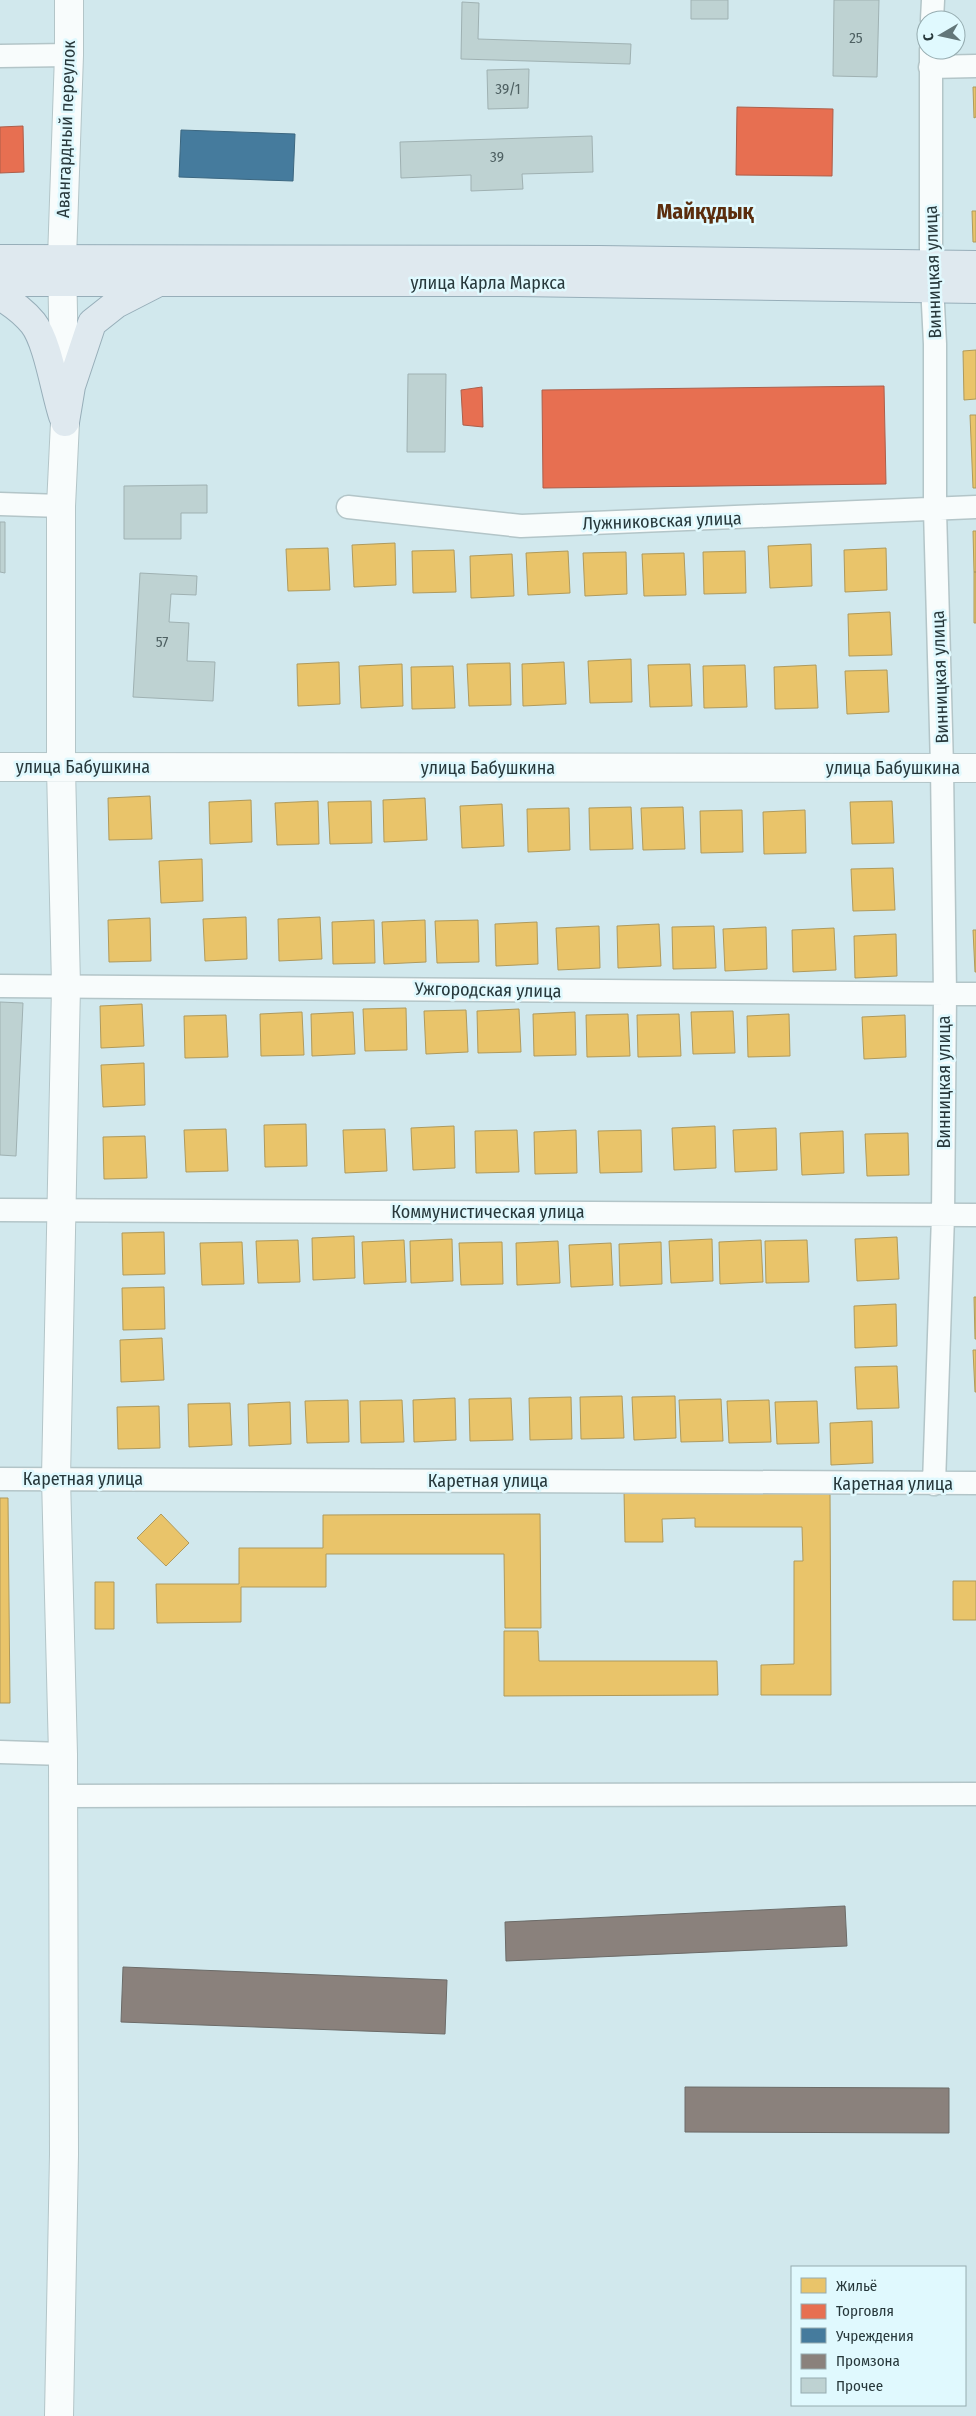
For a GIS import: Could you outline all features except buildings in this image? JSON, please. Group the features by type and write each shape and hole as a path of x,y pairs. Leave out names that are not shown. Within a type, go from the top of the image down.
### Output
{"main road":[{"name":"Авангардный переулок","path":"59,2416 64,2154 63,1754 56,1478 66,986 61,768 61,506 64,422 62,270 69,0"},
{"name":"улица Карла Маркса","path":"0,259 62,270 158,282 510,282 932,277 976,265"},
{"name":"улица Карла Маркса","path":"0,282 62,270 590,260 932,277 976,289"},
{"path":"64,422 70,386 92,322 116,304 158,282"},
{"path":"0,296 14,304 34,324 46,350 64,422"},
{"name":"улица Бабушкина","path":"0,767 976,768"}],"street":[{"path":"0,56 69,55"},
{"name":"Винницкая улица","path":"931,60 935,510 942,768 945,994 943,1216 934,1484"},
{"path":"942,60 976,66"},
{"path":"0,504 61,506"},
{"name":"Лужниковская улица","path":"348,507 521,526 935,510 976,506"},
{"name":"Ужгородская улица","path":"0,986 976,994"},
{"name":"Коммунистическая улица","path":"0,1210 976,1215"},
{"name":"Каретная улица","path":"0,1479 976,1483"},
{"path":"0,1752 63,1754"},
{"path":"62,1796 976,1794"}],"district":[{"name":"Майқұдық","path":"705,211"}]}
